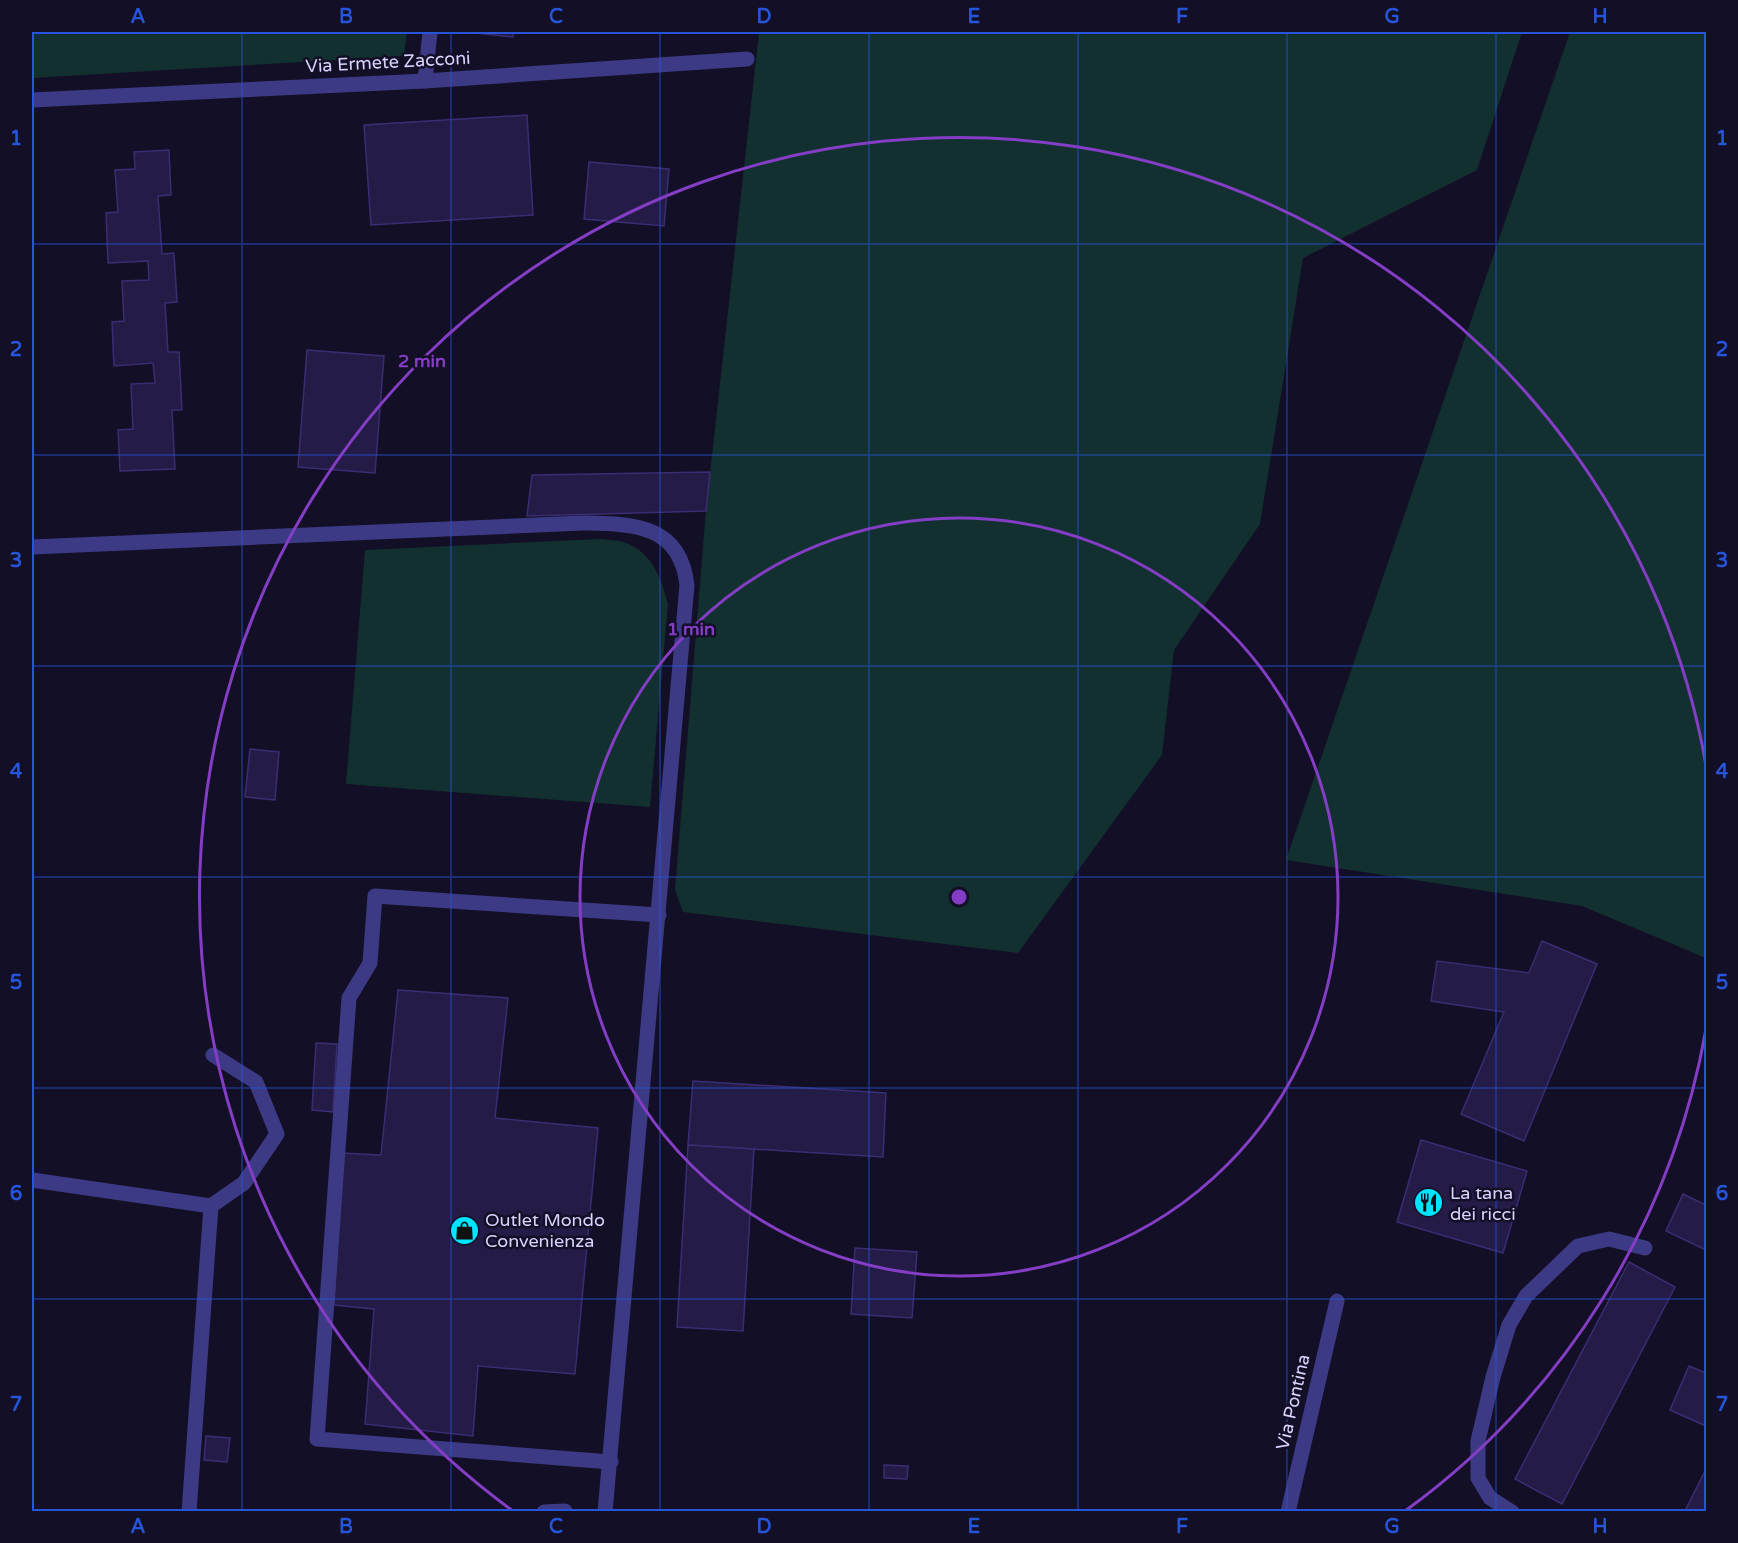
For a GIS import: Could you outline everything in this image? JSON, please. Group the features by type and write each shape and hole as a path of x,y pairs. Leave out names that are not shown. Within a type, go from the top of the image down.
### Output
{"street":[{"path":"425,81 430,32"},
{"name":"Via Ermete Zacconi","path":"32,100 425,81 747,59"},
{"path":"32,547 583,523 630,524 648,529 667,542 678,557 687,585 606,1512"},
{"path":"611,1462 317,1439 350,998 370,963 375,896 659,915"},
{"path":"32,1180 211,1206 244,1183 277,1134 256,1082 213,1055"},
{"path":"189,1512 211,1206"},
{"path":"1512,1512 1490,1498 1478,1478 1478,1441 1492,1377 1509,1326 1526,1296 1578,1246 1609,1239 1645,1248"},
{"name":"Via Pontina","path":"1288,1512 1337,1301"},
{"path":"544,1512 565,1510"}],"green space":[{"path":"32,32 407,32 404,56 32,78"},
{"path":"759,32 1522,32 1477,170 1303,258 1260,524 1174,650 1162,755 1018,953 683,912 675,890 706,510"},
{"path":"1570,32 1706,32 1706,958 1582,906 1286,860"},
{"path":"600,539 623,542 641,552 654,567 668,604 650,807 346,784 365,550"}],"building":[{"path":"467,32 514,32 513,37"},
{"path":"527,115 533,215 371,225 364,125"},
{"path":"169,150 171,195 158,196 162,254 174,253 177,302 165,303 168,352 179,352 182,410 172,410 175,469 120,471 118,430 133,429 131,384 155,383 153,363 114,366 112,322 124,321 122,281 149,280 148,261 108,263 106,213 118,212 115,170 135,169 134,152"},
{"path":"589,162 669,169 664,226 584,219"},
{"path":"307,350 384,356 375,473 298,467"},
{"path":"710,472 706,511 527,516 532,475"},
{"path":"250,749 279,752 275,800 245,797"},
{"path":"1542,941 1597,964 1524,1141 1461,1114 1504,1012 1431,1001 1437,961 1529,973"},
{"name":"Outlet Mondo Convenienza","path":"398,990 508,998 495,1118 598,1128 575,1374 478,1366 473,1436 365,1424 374,1309 334,1305 343,1153 381,1155"},
{"path":"316,1043 337,1044 333,1112 312,1110"},
{"path":"693,1081 886,1093 883,1157 688,1145"},
{"path":"1421,1140 1527,1171 1503,1253 1397,1222"},
{"path":"688,1145 754,1149 743,1331 677,1327"},
{"path":"1683,1194 1706,1205 1706,1250 1666,1231"},
{"path":"855,1248 917,1252 912,1318 851,1314"},
{"path":"1629,1262 1675,1287 1562,1504 1515,1479"},
{"path":"1689,1366 1706,1373 1706,1426 1670,1410"},
{"path":"206,1436 230,1438 227,1462 204,1460"},
{"path":"884,1465 908,1466 907,1479 884,1478"},
{"path":"1706,1469 1706,1512 1687,1512 1685,1511"}],"place":[{"name":"La tana dei ricci","path":"1429,1203"},
{"name":"Outlet Mondo Convenienza","path":"464,1230"}]}
